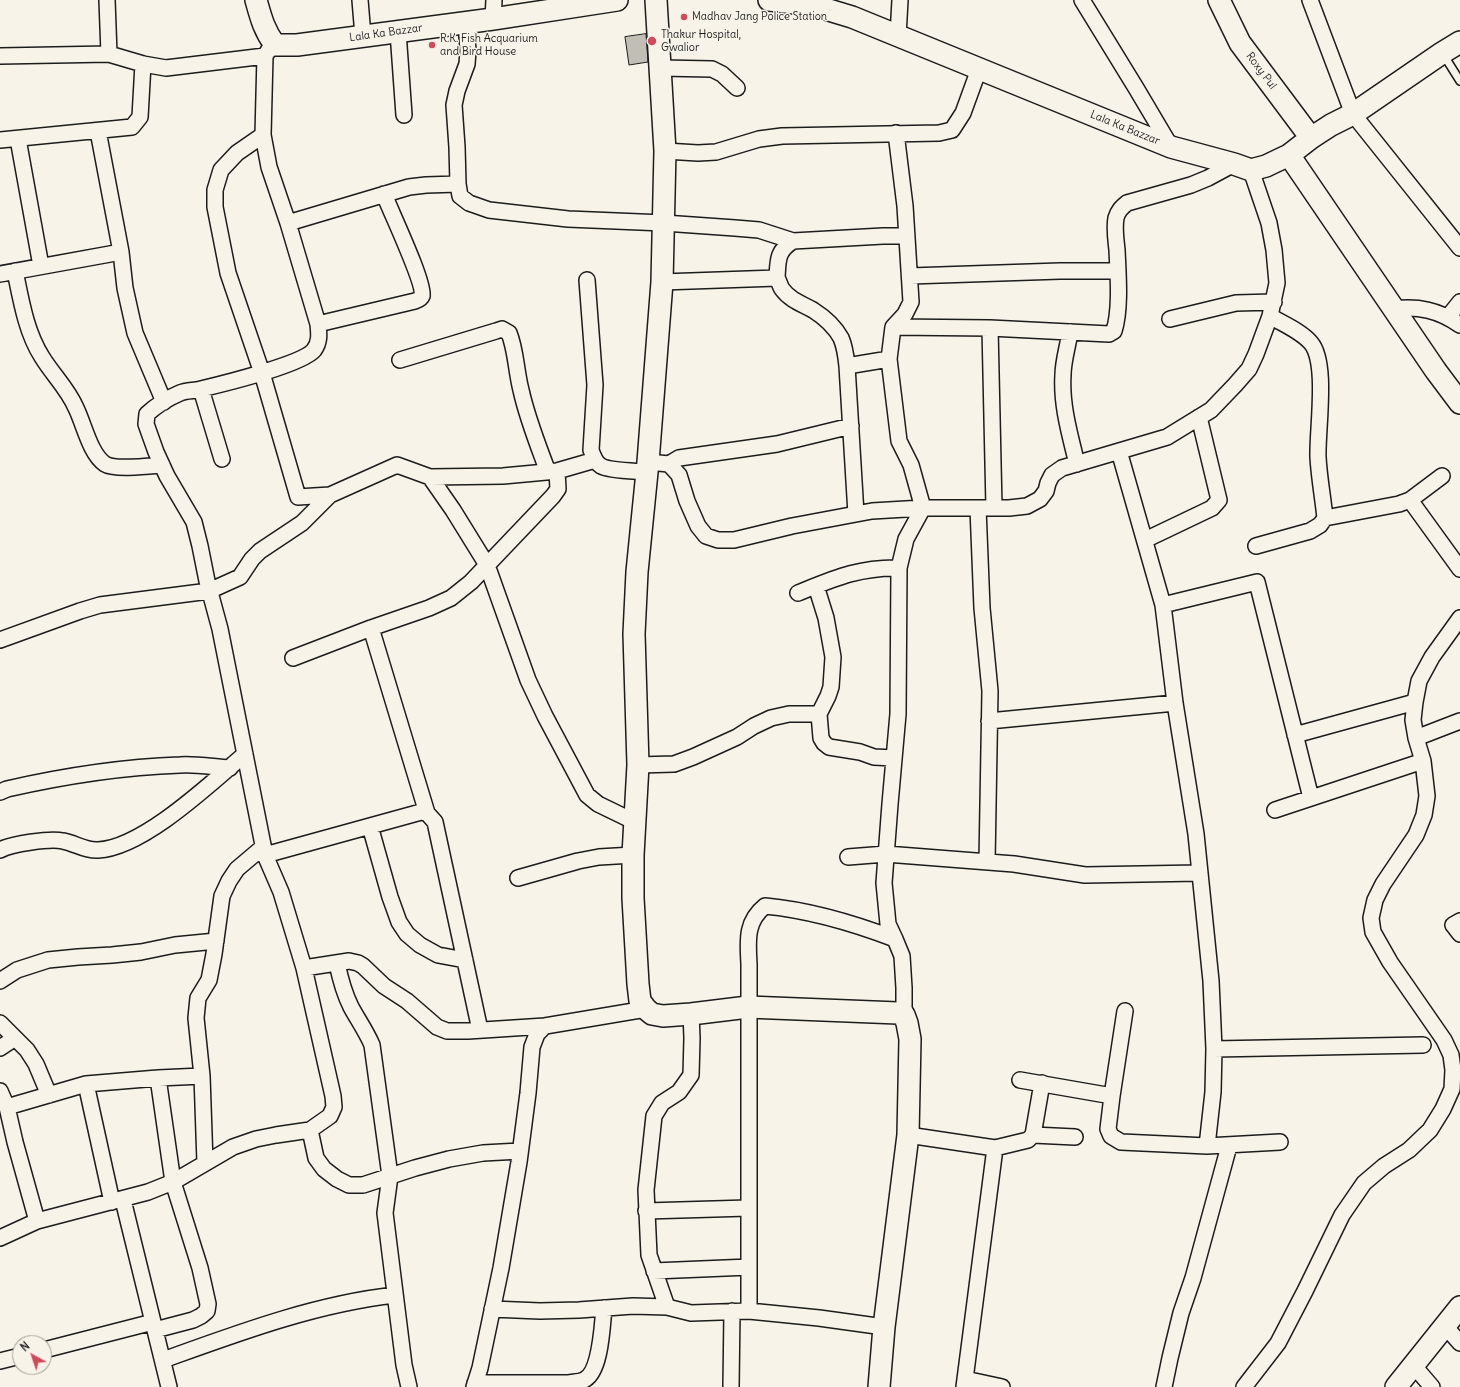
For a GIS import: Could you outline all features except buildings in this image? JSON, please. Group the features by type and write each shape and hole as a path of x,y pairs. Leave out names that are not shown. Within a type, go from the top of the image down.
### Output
{"street":[{"path":"107,0 110,54"},
{"path":"0,1238 37,1221 148,1192 173,1182 233,1147 256,1139 310,1130 330,1116 334,1107 304,968 281,892 264,851 220,629 209,591 194,522 162,465 146,424 147,414 157,406 182,392 201,389 262,373 295,361 313,352 318,342 318,324 288,223 272,179 263,136 270,51 256,0"},
{"path":"360,0 363,36"},
{"name":"Lala Ka Bazzar","path":"270,51 297,45 466,22 494,9 617,0"},
{"path":"656,0 666,151 662,282 637,572 634,634 638,765 633,855 633,898 640,1001 652,1014 663,1016 748,1008 898,1012 904,1015"},
{"name":"Lala Ka Bazzar","path":"769,0 812,5 852,17 1171,147 1243,167"},
{"path":"898,36 900,0"},
{"path":"1082,0 1171,147"},
{"name":"Roxy Pul","path":"1219,0 1240,43 1311,138"},
{"path":"1310,0 1353,114 1460,248"},
{"path":"466,22 468,51 467,64 457,91 454,105 458,184 460,196 468,203 489,210 568,219 664,223 759,230 793,240 906,236"},
{"path":"398,32 404,115"},
{"path":"893,327 990,328 1109,334 1114,331 1117,316 1118,271 1115,231 1116,219 1120,209 1126,204 1191,185 1243,167 1266,166 1289,155 1311,138 1331,125 1353,114 1460,42"},
{"path":"0,56 110,54 143,64 166,68 270,51"},
{"path":"0,140 132,127 140,117 143,64"},
{"path":"661,68 712,69 722,74 736,88"},
{"path":"666,151 698,153 716,152 759,139 782,136 940,133 952,130 963,113 979,69"},
{"path":"98,131 121,252 125,288 135,333 164,402"},
{"path":"879,1387 884,1327 908,1135 910,1039 907,1022 904,1015 902,956 888,924 884,883 898,714 899,568 906,539 923,508 911,465 899,441 889,359 893,327 905,314 911,302 903,189 896,133"},
{"path":"263,136 237,153 221,170 215,190 214,207 228,273 262,373 298,497 330,495 397,465 430,477 503,476 552,471 595,460"},
{"path":"18,139 41,266"},
{"path":"1289,155 1393,309 1460,403"},
{"path":"669,464 679,475 687,502 698,526 706,536 718,540 734,540 792,526 872,511 923,508 994,508 1027,506 1040,499 1046,491 1052,475 1062,468 1167,437 1211,410 1249,369 1272,309 1276,283 1274,250 1269,223 1243,167"},
{"path":"288,223 409,187 426,184 458,184"},
{"path":"318,324 420,300 422,296 422,289 412,258 384,194"},
{"path":"793,240 784,246 780,254 777,278 782,289 789,296 813,310 835,328 844,346 847,366 856,514"},
{"path":"0,274 121,252"},
{"path":"15,271 24,313 34,342 42,357 64,387 76,407 90,443 99,458 106,465 114,467 162,465"},
{"path":"910,276 1060,271 1118,271"},
{"path":"662,282 777,278"},
{"path":"587,280 595,385 591,450 595,460 601,466 608,468 647,467 669,464 679,458 778,444 850,426"},
{"path":"1393,309 1409,307 1426,309 1454,321 1460,302"},
{"path":"1170,319 1236,303 1272,309 1311,343 1317,356 1320,369 1321,392 1318,458 1325,518 1320,526 1310,531 1256,546"},
{"path":"990,328 994,508"},
{"path":"293,658 370,628 429,608 451,598 471,582 558,489 552,471 530,422 521,391 512,340 508,332 502,330 496,331 400,360"},
{"path":"1070,332 1062,374 1064,404 1068,430 1077,464"},
{"path":"847,366 889,359"},
{"path":"201,389 222,458"},
{"path":"1145,540 1212,508 1219,500 1199,417"},
{"path":"1119,452 1163,605 1175,703 1196,834 1211,981 1214,1049 1213,1092 1207,1146"},
{"path":"1325,518 1399,504 1410,500 1442,476"},
{"path":"430,477 488,564 528,680 545,716 587,795 598,804 635,822"},
{"path":"0,640 100,605 209,591 240,577 252,558 302,523 330,495"},
{"path":"1410,500 1460,569"},
{"path":"978,508 982,608 990,691 987,862"},
{"path":"798,593 858,571 883,567 899,568"},
{"path":"1163,605 1257,582 1311,798"},
{"path":"816,586 826,618 833,658 831,687 819,714 821,738 829,748 860,752 874,757 894,758"},
{"path":"1244,1387 1278,1343 1342,1215 1351,1202 1364,1184 1384,1166 1409,1150 1430,1130 1444,1109 1452,1089 1453,1070 1451,1055 1444,1040 1390,962 1373,932 1371,918 1375,900 1383,884 1416,835 1424,815 1427,796 1423,761 1416,738 1413,720 1415,702 1419,681 1432,657 1460,618"},
{"path":"370,628 426,813 435,822 480,1030"},
{"path":"1295,735 1415,702"},
{"path":"989,721 1175,703"},
{"path":"638,765 674,764 736,737 771,718 789,714 819,714"},
{"path":"1416,738 1460,721"},
{"path":"1,847 57,839 89,850 99,850 122,845 169,817 230,768 245,754"},
{"path":"1275,810 1423,761"},
{"path":"0,792 55,778 126,769 182,765 230,768"},
{"path":"205,1163 202,1076 196,1018 198,998 209,980 222,896 229,881 237,869 264,851 370,826 421,812 426,813"},
{"path":"370,826 390,897 399,922 407,934 420,945 438,955 465,960"},
{"path":"848,857 886,854 1014,864 1085,875 1199,873"},
{"path":"518,878 578,861 599,857 633,855"},
{"path":"749,1311 748,943 750,924 757,912 764,906 834,918 895,939"},
{"path":"1460,921 1453,925 1460,934"},
{"path":"0,981 17,970 48,960 119,955 175,946 216,942"},
{"path":"304,968 349,961 363,966 384,986 407,1002 437,1027 447,1031 545,1026 646,1009"},
{"path":"337,963 345,993 372,1045 390,1176 385,1213 404,1365 409,1387"},
{"path":"1126,1010 1112,1096 1108,1129 1110,1136 1121,1142 1128,1143 1207,1146 1229,1146 1280,1142"},
{"path":"667,1307 649,1255 646,1183 654,1116 662,1103 679,1092 691,1075 691,1014"},
{"path":"0,1023 27,1050 36,1064 49,1095"},
{"path":"545,1026 537,1034 532,1047 520,1150 501,1268 480,1368 474,1385 568,1385 583,1381 591,1375 597,1364 604,1308"},
{"path":"0,1048 15,1038"},
{"path":"1214,1049 1423,1045"},
{"path":"7,1107 86,1084 202,1076"},
{"path":"52,1348 154,1326 193,1320 201,1316 206,1310 208,1304 200,1268 173,1182 158,1078"},
{"path":"1020,1080 1112,1096"},
{"path":"908,1135 995,1148 1028,1140 1033,1135 1042,1083"},
{"path":"86,1084 154,1326 169,1387"},
{"path":"0,1091 7,1107 37,1221"},
{"path":"310,1130 316,1158 324,1168 337,1179 348,1185 363,1185 449,1159 483,1153 520,1150"},
{"path":"1033,1135 1075,1137"},
{"path":"1164,1387 1174,1343 1229,1146"},
{"path":"995,1148 965,1383 1002,1387"},
{"path":"646,1211 748,1208"},
{"path":"654,1271 749,1267"},
{"path":"162,1360 278,1320 366,1298 395,1295"},
{"path":"492,1309 540,1311 633,1306 667,1307 691,1313 749,1311 819,1318 884,1327"},
{"path":"1396,1387 1460,1307"},
{"path":"731,1387 732,1311"},
{"path":"1445,1326 1460,1343"},
{"path":"0,1361 12,1358"},
{"path":"1414,1366 1432,1387"}],"lane":[{"path":"1442,53 1460,81"}],"place":[{"name":"Madhav Jang Police Station","path":"684,17"},
{"name":"Thakur Hospital, Gwalior","path":"652,41"},
{"name":"R.K. Fish Acquarium and Bird House","path":"432,45"}]}
